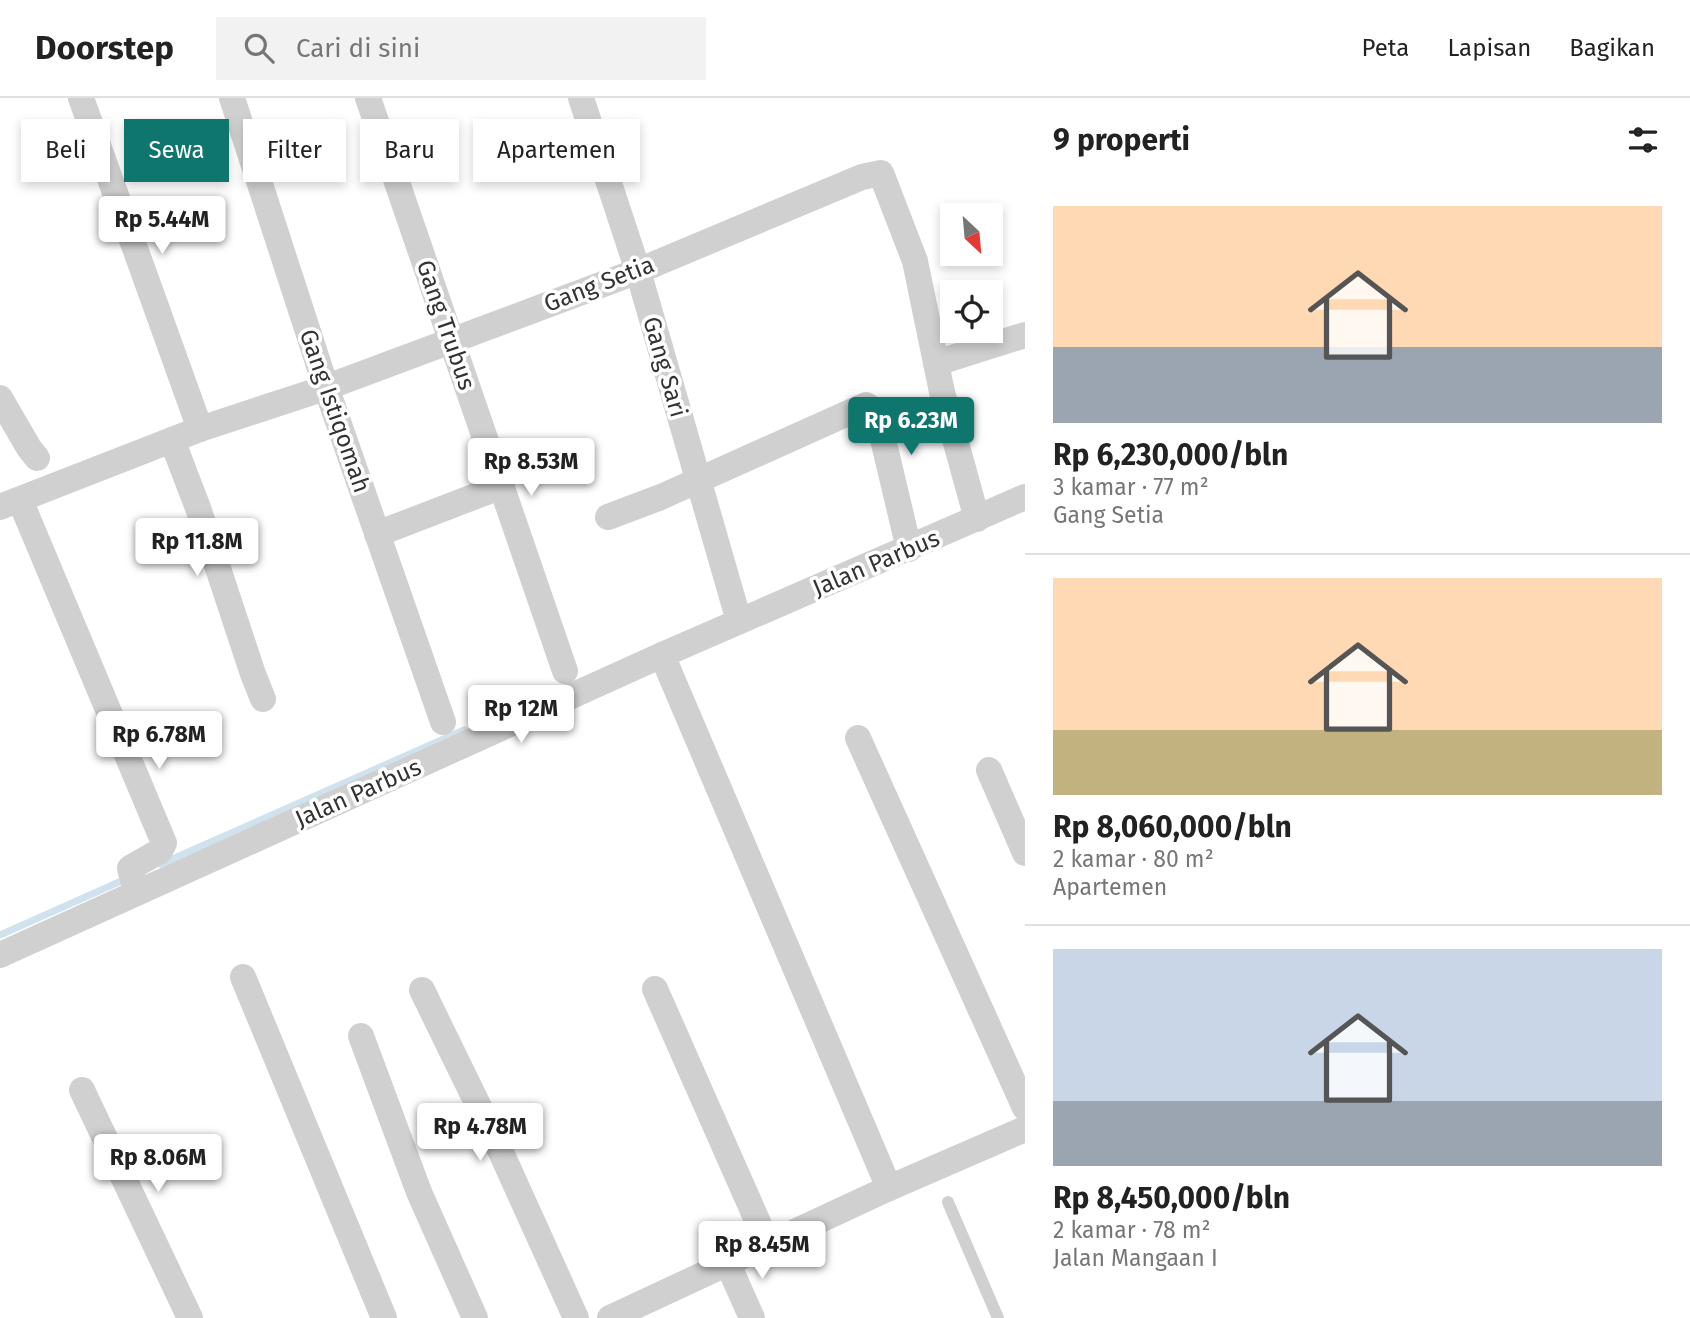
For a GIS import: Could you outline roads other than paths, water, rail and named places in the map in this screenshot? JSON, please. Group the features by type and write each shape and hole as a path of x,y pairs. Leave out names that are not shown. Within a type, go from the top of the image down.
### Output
{"street":[{"path":"81,98 200,429"},
{"name":"Gang Istiqomah","path":"232,98 326,387 443,722"},
{"name":"Gang Trubus","path":"368,98 565,671"},
{"name":"Gang Sari","path":"581,98 638,271 736,612"},
{"name":"Gang Setia","path":"10,503 200,429 326,387 638,271 862,177 881,173 915,261 936,363 975,510"},
{"path":"936,363 1025,335"},
{"path":"0,398 22,438 37,458"},
{"path":"608,517 866,405 870,406 878,418 907,542"},
{"path":"172,440 263,699"},
{"path":"377,534 502,486"},
{"name":"Jalan Parbus","path":"0,955 662,655 736,612 907,542 975,510 1025,497"},
{"path":"10,503 164,843 160,851 130,868 136,892"},
{"path":"662,655 889,1188"},
{"path":"858,738 1025,1108"},
{"path":"989,770 1025,853"},
{"path":"243,977 384,1318"},
{"path":"655,989 768,1245"},
{"path":"422,990 500,1150 576,1318"},
{"path":"361,1036 419,1192 475,1318"},
{"path":"82,1090 190,1318"},
{"path":"610,1318 889,1188 1025,1129"},
{"path":"728,1264 752,1318"}],"lane":[{"path":"948,1202 998,1318"}],"waterway":[{"path":"161,864 464,730"},
{"path":"0,935 119,882"}]}
